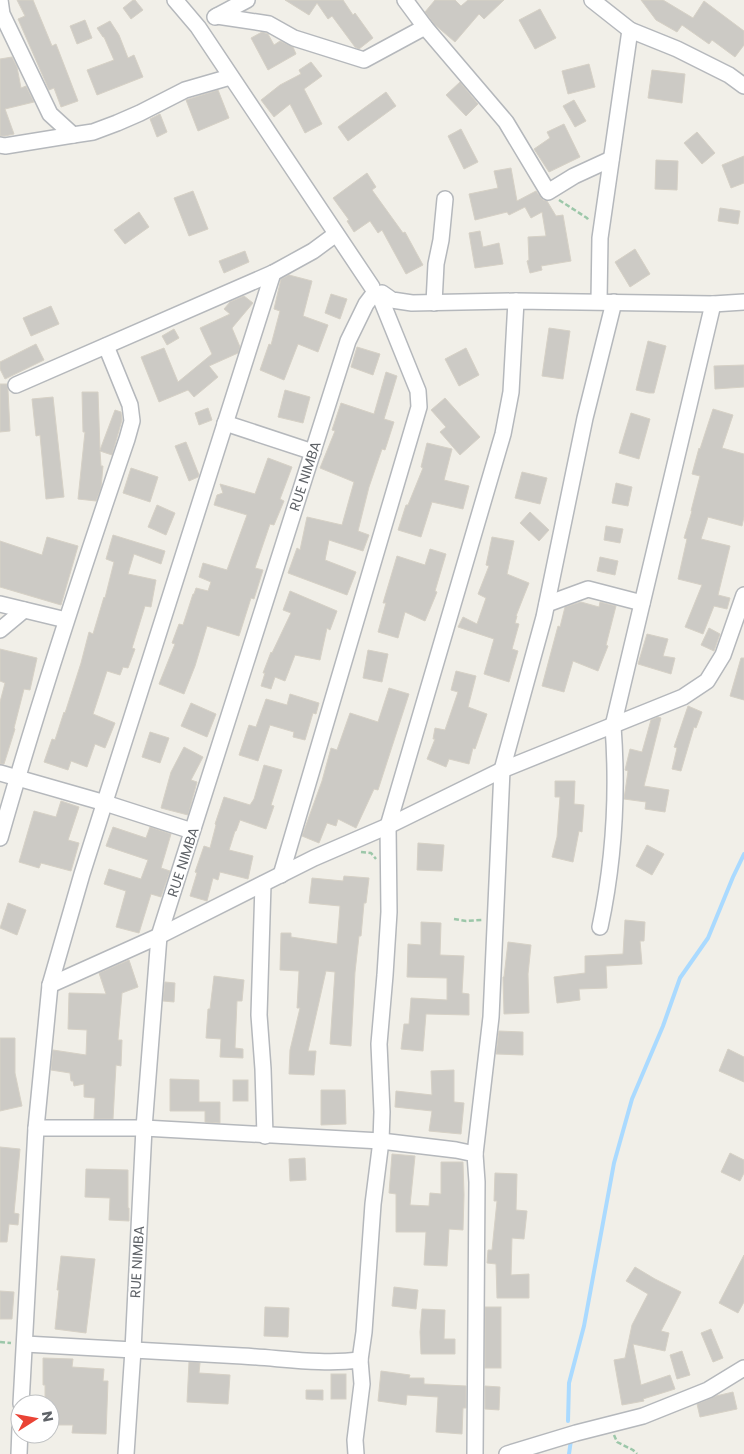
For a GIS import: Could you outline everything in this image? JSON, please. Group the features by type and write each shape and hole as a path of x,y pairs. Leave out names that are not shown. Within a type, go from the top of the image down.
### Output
{"street":[{"path":"0,0 2,14 50,114 73,135"},
{"path":"175,0 198,28 377,293 418,391 419,407 281,875"},
{"path":"198,28 247,0"},
{"path":"404,0 506,122 548,192 574,176 611,159"},
{"path":"592,0 630,30 677,49 729,75 744,86"},
{"path":"217,16 269,24 294,38 364,60 425,27"},
{"path":"599,302 600,238 630,30"},
{"path":"0,145 5,146 92,132 140,113 185,90 230,77"},
{"path":"434,303 436,264 441,240 445,199"},
{"path":"16,385 273,274 336,234"},
{"path":"22,1394 36,1128 50,985 82,874 273,274"},
{"path":"377,293 392,300 412,303 516,301 713,304 744,302"},
{"name":"RUE NIMBA","path":"126,1454 144,1128 159,936 348,341 366,304 377,293"},
{"path":"356,1454 355,1432 362,1384 360,1360 364,1332 373,1204 381,1141 382,1112 378,1044 389,912 388,826 503,434 511,392 516,301"},
{"path":"475,1454 477,1182 475,1154 491,1017 502,770 544,618 585,418 614,302"},
{"path":"600,927 607,894 612,846 615,788 613,726 713,304"},
{"path":"0,838 66,620 132,421 130,404 106,346"},
{"path":"225,423 313,452"},
{"path":"547,604 588,588 642,603"},
{"path":"50,985 159,936 314,858 388,826 502,770 682,697 707,681 722,655 744,594"},
{"path":"0,604 66,620"},
{"path":"0,630 24,610"},
{"path":"0,773 105,803 192,831"},
{"path":"263,884 259,1015 265,1136"},
{"path":"36,1128 144,1128 381,1141 475,1154"},
{"path":"24,1344 262,1357 308,1362 360,1360"},
{"path":"507,1454 576,1433 643,1416 708,1390 744,1368"}],"path":[{"path":"548,192 587,218 600,238"},
{"path":"454,919 466,921 496,919"},
{"path":"610,1424 617,1442 637,1454"}],"building":[{"path":"17,0 33,0 52,46 56,44 78,101 61,107 54,88 49,90 18,19 25,16"},
{"path":"133,0 143,10 131,19 123,8"},
{"path":"285,0 343,0 373,38 359,49 355,47 332,16 328,19 317,3 309,15"},
{"path":"435,0 455,0 461,6 468,0 504,0 484,19 479,14 455,42 434,24 425,12"},
{"path":"641,0 663,0 693,18 704,1 744,31 744,45 735,57 712,40 709,44 682,25 677,32 656,20"},
{"path":"540,9 556,38 535,49 519,20"},
{"path":"85,20 92,38 77,44 70,26"},
{"path":"110,21 119,35 128,58 134,55 143,77 97,95 87,70 114,60 104,37 97,28"},
{"path":"262,32 268,34 274,45 280,41 293,47 296,54 268,70 251,38"},
{"path":"12,57 17,67 21,88 26,86 34,102 5,109 14,134 0,136 0,59"},
{"path":"311,62 322,76 304,89 322,124 305,133 290,104 274,117 261,100 280,85 301,74 299,70"},
{"path":"589,64 595,87 568,94 562,71"},
{"path":"652,70 685,74 682,103 648,98"},
{"path":"460,82 478,104 466,116 446,95"},
{"path":"218,90 229,118 198,131 186,100"},
{"path":"386,92 396,106 348,141 338,127"},
{"path":"574,100 586,121 575,127 563,106"},
{"path":"160,114 167,132 157,137 150,119"},
{"path":"564,124 580,157 549,172 534,149 550,138 547,132"},
{"path":"461,129 478,162 464,169 448,136"},
{"path":"697,132 715,153 702,164 684,143"},
{"path":"744,156 744,183 731,188 722,165"},
{"path":"656,160 678,161 677,190 655,189"},
{"path":"511,168 517,201 536,191 543,200 547,201 556,216 563,215 571,261 541,266 542,270 530,273 527,261 529,260 528,237 546,236 542,212 531,218 525,207 509,215 507,212 475,220 469,194 498,188 494,171"},
{"path":"367,173 376,187 372,190 403,233 405,232 423,265 406,274 382,230 378,233 370,221 354,232 347,221 349,220 333,198"},
{"path":"193,191 208,229 189,236 174,198"},
{"path":"720,208 740,211 738,224 718,221"},
{"path":"139,212 149,227 125,244 114,230"},
{"path":"480,231 483,247 499,243 503,264 475,268 469,233"},
{"path":"635,249 650,274 630,287 615,262"},
{"path":"245,251 249,262 224,273 219,261"},
{"path":"289,275 312,281 303,316 328,325 318,352 298,344 284,380 260,370 269,344 271,345 280,311 274,309 281,279"},
{"path":"331,294 347,299 340,319 325,313"},
{"path":"244,296 253,303 232,328 240,347 238,353 209,366 218,377 194,397 188,390 159,402 141,357 164,348 178,382 212,354 200,328 230,314 224,309 230,302"},
{"path":"51,306 59,324 31,336 23,318"},
{"path":"549,328 570,331 563,379 542,376"},
{"path":"174,329 179,338 167,345 162,336"},
{"path":"648,341 666,346 654,393 636,390"},
{"path":"36,344 44,360 5,379 0,369 0,362"},
{"path":"357,347 380,354 373,375 351,367"},
{"path":"466,348 479,375 459,386 445,359"},
{"path":"744,365 744,387 715,389 714,366"},
{"path":"386,372 397,376 384,419 394,422 385,450 382,449 369,487 358,531 369,535 363,551 329,540 325,560 356,572 347,595 288,573 297,548 300,550 307,517 342,525 354,482 320,468 335,431 332,430 341,403 374,414"},
{"path":"0,384 7,384 10,431 0,432"},
{"path":"285,390 310,397 303,423 278,417"},
{"path":"82,392 98,392 100,450 115,410 121,412 122,420 112,455 100,451 101,466 103,466 101,488 96,501 78,499 85,432 83,432"},
{"path":"53,397 64,497 46,499 40,435 36,436 32,399"},
{"path":"445,398 480,437 460,455 440,432 446,427 431,410"},
{"path":"208,408 212,420 199,425 195,413"},
{"path":"713,409 733,415 722,448 744,454 744,517 742,526 708,517 701,539 730,546 718,595 730,598 727,609 714,606 703,634 685,627 702,585 678,579 687,539 684,538 700,476 692,474"},
{"path":"631,413 650,419 639,459 619,453"},
{"path":"186,442 199,475 189,481 175,446"},
{"path":"427,443 452,449 444,480 469,486 463,509 432,502 421,537 398,530 406,505 408,505 423,468 421,467"},
{"path":"268,458 292,467 280,499 284,501 274,525 270,524 255,568 263,570 254,599 251,598 239,636 207,626 184,694 159,684 175,644 172,643 179,624 183,625 196,588 208,591 211,582 199,577 203,563 227,570 247,515 214,505 217,495 223,493 220,484 255,494"},
{"path":"131,468 158,477 150,502 123,493"},
{"path":"522,472 547,478 540,504 515,498"},
{"path":"616,483 632,487 628,506 612,503"},
{"path":"157,505 175,513 166,535 148,527"},
{"path":"530,512 549,530 539,541 520,523"},
{"path":"606,526 623,529 620,543 604,540"},
{"path":"113,535 165,551 161,564 134,554 128,574 156,580 151,607 145,606 132,648 135,649 128,668 123,667 120,675 107,671 93,714 115,723 105,748 95,744 87,767 71,761 68,770 44,762 52,739 55,740 65,713 89,632 93,634 105,598 114,562 106,559"},
{"path":"47,537 78,546 61,605 0,587 0,541 42,555"},
{"path":"492,537 514,541 507,574 529,583 516,616 515,623 519,624 512,649 518,651 509,682 484,674 494,639 458,627 463,617 477,624 486,598 478,594 489,566 486,565"},
{"path":"430,549 446,554 435,591 437,592 425,621 405,612 398,638 378,632 386,603 383,603 397,556 425,565"},
{"path":"600,557 618,561 615,575 597,571"},
{"path":"290,591 337,611 330,630 327,628 320,660 295,655 285,681 275,677 271,689 261,686 265,673 263,673 271,652 291,613 283,610"},
{"path":"581,602 599,607 600,602 616,606 606,645 608,646 598,671 573,661 564,692 542,686 565,607"},
{"path":"709,628 720,634 714,651 701,645"},
{"path":"647,634 668,639 663,656 675,658 671,674 638,664"},
{"path":"0,649 37,658 30,690 24,689 15,729 4,764 0,764 0,702 5,683 0,681"},
{"path":"368,650 388,654 382,682 363,678"},
{"path":"741,658 744,658 744,700 730,696"},
{"path":"456,671 476,676 468,707 487,714 475,749 473,748 469,764 449,759 446,767 427,759 435,739 433,739 435,728 445,730 458,692 451,690"},
{"path":"389,688 409,694 378,790 374,789 356,828 338,819 336,826 327,823 319,843 302,836 322,781 331,748 337,750 350,713 378,722"},
{"path":"290,694 319,703 316,714 313,713 305,740 293,737 294,732 270,725 258,761 239,755 249,725 256,727 266,699 287,705"},
{"path":"191,703 216,714 207,737 181,726"},
{"path":"688,706 702,712 696,728 694,727 681,771 672,769 677,748 674,747"},
{"path":"658,717 661,718 644,786 669,790 665,812 645,809 646,802 624,799 628,771 625,770 630,749 642,752 651,720"},
{"path":"150,732 169,738 160,763 142,757"},
{"path":"184,747 203,757 191,780 197,782 188,815 161,808 171,772"},
{"path":"264,765 282,770 271,805 274,806 266,829 240,820 229,850 253,856 248,879 220,872 218,880 213,878 207,901 190,896 197,873 195,872 204,846 210,848 215,824 224,797 250,805 254,799"},
{"path":"555,781 575,781 574,804 584,805 582,832 579,831 573,862 552,857 557,837 560,797 555,797"},
{"path":"61,801 79,807 68,840 79,843 71,871 41,863 39,868 19,862 34,811 56,817"},
{"path":"113,827 146,838 150,827 171,834 161,868 170,871 161,897 151,894 139,933 116,927 126,891 104,884 109,869 141,879 148,860 106,846"},
{"path":"418,843 444,845 442,871 417,870"},
{"path":"647,845 664,854 652,875 636,866"},
{"path":"344,876 369,878 355,972 351,1046 330,1044 335,972 326,971 308,1051 316,1051 314,1075 289,1074 290,1050 300,1008 297,1008 299,971 280,970 281,933 291,933 291,937 337,944 340,906 309,903 312,878 343,881"},
{"path":"8,903 26,910 17,935 0,928"},
{"path":"625,920 645,922 644,941 640,941 642,964 606,966 607,988 579,989 580,1000 557,1003 554,977 585,973 585,956 623,954"},
{"path":"421,922 441,923 440,955 464,956 462,993 469,994 469,1015 426,1014 423,1051 401,1049 404,1024 409,1024 411,998 447,1000 447,978 407,977 408,944 421,945"},
{"path":"508,942 531,945 528,974 529,1013 504,1014 503,977"},
{"path":"129,960 138,987 122,993 118,1040 122,1040 121,1066 116,1065 113,1119 94,1119 95,1098 84,1097 84,1084 74,1086 70,1073 51,1070 53,1050 86,1055 87,1030 68,1029 69,993 106,994 99,973"},
{"path":"214,976 244,980 242,1001 237,1001 235,1048 243,1049 243,1058 220,1057 221,1039 206,1038 208,1009 210,1009"},
{"path":"165,982 175,983 174,1002 163,1001"},
{"path":"499,1031 523,1032 523,1055 496,1054"},
{"path":"0,1038 15,1038 15,1073 22,1106 0,1111"},
{"path":"728,1049 744,1057 744,1082 719,1071"},
{"path":"454,1070 454,1102 464,1103 461,1134 429,1131 432,1111 395,1107 396,1091 432,1095 431,1071"},
{"path":"170,1079 199,1080 199,1102 220,1102 220,1123 205,1122 205,1111 170,1111"},
{"path":"233,1080 248,1080 248,1101 233,1101"},
{"path":"321,1090 345,1090 346,1124 321,1125"},
{"path":"0,1147 20,1149 14,1213 19,1214 18,1225 9,1224 7,1242 0,1242"},
{"path":"730,1153 744,1160 744,1173 740,1181 721,1172"},
{"path":"392,1154 415,1156 410,1205 429,1206 430,1193 441,1194 441,1162 463,1162 463,1230 449,1229 447,1266 424,1265 426,1232 396,1232 396,1194 389,1193"},
{"path":"305,1158 306,1180 290,1181 289,1159"},
{"path":"86,1169 128,1170 129,1221 109,1220 110,1198 85,1197"},
{"path":"495,1173 517,1174 516,1210 527,1211 524,1239 512,1238 511,1275 529,1274 529,1298 497,1298 496,1264 487,1263 488,1250 492,1250 497,1201 494,1201"},
{"path":"744,1255 744,1302 738,1313 719,1303"},
{"path":"61,1256 95,1259 86,1333 55,1329"},
{"path":"635,1267 681,1292 661,1331 669,1333 665,1351 633,1344 641,1385 670,1375 675,1389 643,1399 644,1401 622,1405 614,1360 625,1358 632,1325 648,1294 626,1281"},
{"path":"394,1287 418,1290 416,1309 392,1306"},
{"path":"0,1291 14,1292 12,1319 0,1319"},
{"path":"265,1307 289,1308 288,1337 264,1336"},
{"path":"485,1307 501,1307 501,1368 485,1368"},
{"path":"422,1309 445,1310 444,1339 455,1339 455,1354 421,1354"},
{"path":"711,1329 723,1358 713,1362 701,1333"},
{"path":"682,1351 690,1375 677,1379 670,1355"},
{"path":"43,1358 73,1359 72,1367 104,1369 103,1381 108,1381 106,1434 72,1433 73,1425 60,1425 60,1394 45,1394 45,1385 43,1385"},
{"path":"189,1362 200,1363 199,1373 230,1375 228,1404 187,1402"},
{"path":"381,1371 410,1375 409,1378 424,1378 424,1384 466,1386 466,1408 463,1408 462,1434 436,1432 438,1397 407,1395 406,1405 378,1401"},
{"path":"331,1374 346,1374 346,1399 331,1399"},
{"path":"485,1386 500,1387 499,1410 485,1409"},
{"path":"306,1390 323,1390 323,1400 306,1399"},
{"path":"733,1392 737,1409 700,1417 697,1404 716,1396"}],"waterway":[{"path":"568,1421 569,1383 584,1326 614,1163 632,1099 663,1026 680,978 708,938 744,854"},
{"path":"569,1454 571,1440"}]}
